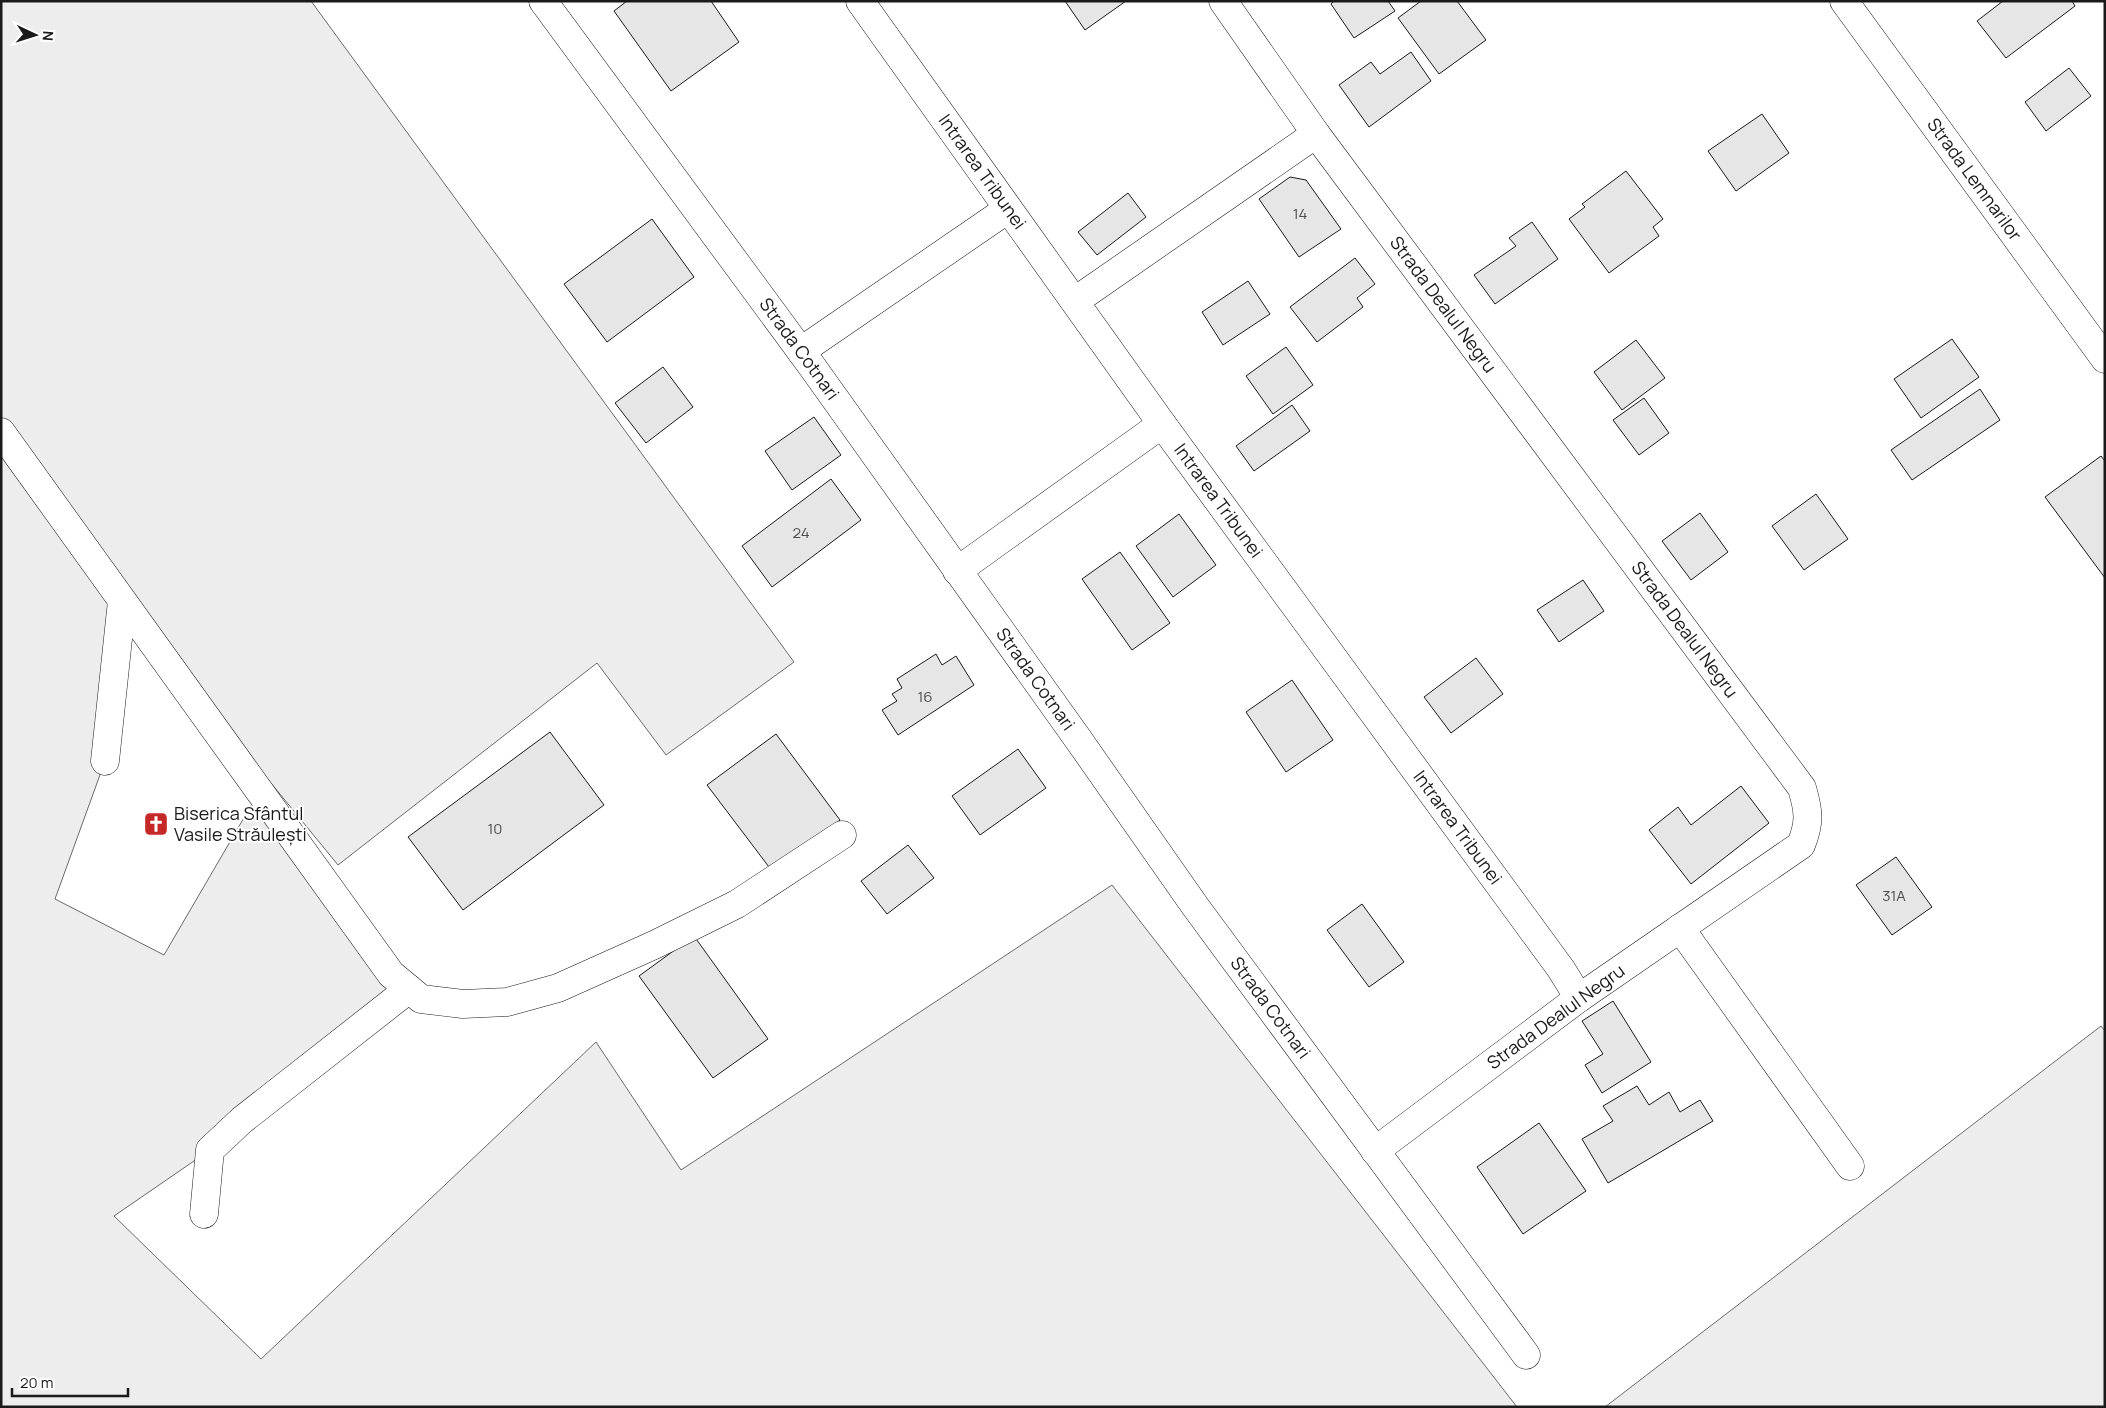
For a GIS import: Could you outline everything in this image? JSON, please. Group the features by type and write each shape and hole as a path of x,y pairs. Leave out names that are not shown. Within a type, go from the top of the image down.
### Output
{"street":[{"name":"Strada Cotnari","path":"543,1 801,351 1195,906 1526,1355"},
{"name":"Intrarea Tribunei","path":"860,1 1162,424 1561,969 1579,998"},
{"name":"Strada Dealul Negru","path":"1223,1 1316,134 1802,788 1809,810 1807,828 1801,845 1579,998 1375,1151"},
{"name":"Strada Lemnarilor","path":"1844,1 2105,359"},
{"path":"1075,301 1316,134"},
{"path":"801,351 1008,210"},
{"path":"957,571 1162,424"},
{"path":"1,432 391,974 421,999 462,1004 507,1002 558,988 654,945 737,904 842,835"},
{"path":"105,761 122,601"},
{"path":"1680,928 1850,1166"},
{"path":"204,1214 210,1150 242,1120 409,989"}],"shaded area":[{"path":"1,1 311,1 794,662 666,755 597,663 338,865 122,601 105,761 55,899 164,955 259,792 409,989 210,1150 114,1216 261,1359 596,1042 681,1170 1112,885 1517,1407 1,1407"},
{"path":"2101,1026 2105,1031 2105,1407 1605,1407"}],"building":[{"path":"627,1 711,1 739,42 671,91 614,11"},
{"path":"1065,1 1126,1 1085,30"},
{"path":"1334,1 1388,1 1395,11 1354,38 1331,4"},
{"path":"1421,1 1457,1 1486,40 1439,74 1398,18"},
{"path":"2003,1 2072,1 2075,6 2006,58 1977,21"},
{"path":"1411,52 1431,81 1369,127 1339,85 1371,62 1380,74"},
{"path":"2069,68 2091,96 2046,131 2025,102"},
{"path":"1762,114 1789,153 1736,191 1708,151"},
{"path":"1626,171 1663,219 1653,227 1659,236 1609,273 1569,219 1585,207 1582,204"},
{"path":"1290,177 1306,180 1341,229 1299,257 1259,199"},
{"path":"1128,193 1146,217 1097,255 1078,232"},
{"path":"652,219 694,277 607,342 564,284"},
{"path":"1532,222 1558,259 1495,304 1474,275 1516,246 1509,238"},
{"path":"1355,258 1375,284 1357,298 1363,307 1317,342 1290,307"},
{"path":"1248,281 1270,314 1223,345 1202,312"},
{"path":"1952,339 1979,377 1921,418 1894,379"},
{"path":"1636,340 1665,378 1622,410 1594,372"},
{"path":"1286,347 1313,385 1273,414 1246,376"},
{"path":"663,367 693,407 646,443 615,403"},
{"path":"1980,389 2000,420 1912,480 1891,450"},
{"path":"1644,398 1669,433 1639,455 1613,420"},
{"path":"1292,405 1310,431 1254,471 1236,446"},
{"path":"814,417 841,455 792,490 765,451"},
{"path":"2101,456 2105,461 2105,578 2045,497"},
{"path":"831,479 861,520 772,587 742,546"},
{"path":"1816,494 1848,539 1804,570 1772,526"},
{"path":"1700,513 1728,552 1691,580 1662,541"},
{"path":"1179,514 1216,565 1173,597 1136,546"},
{"path":"1120,552 1170,623 1132,650 1082,579"},
{"path":"1583,580 1604,611 1559,642 1537,610"},
{"path":"936,654 942,665 956,656 974,685 898,735 882,710 897,701 892,694 902,688 897,679"},
{"path":"1476,658 1503,694 1451,733 1424,697"},
{"path":"1292,680 1333,740 1286,772 1246,712"},
{"path":"550,732 604,805 463,910 408,837"},
{"path":"776,734 840,820 772,871 707,785"},
{"path":"1018,749 1046,788 980,835 952,796"},
{"path":"1741,786 1769,823 1691,884 1649,830 1678,807 1691,825"},
{"path":"908,845 934,878 887,914 861,881"},
{"path":"1896,857 1932,907 1892,935 1856,885"},
{"path":"1362,904 1404,962 1369,987 1327,930"},
{"path":"694,936 768,1039 713,1078 639,976"},
{"path":"1613,1001 1651,1062 1602,1093 1585,1065 1603,1054 1582,1021"},
{"path":"1637,1086 1649,1105 1669,1092 1680,1112 1700,1100 1713,1121 1608,1183 1582,1139 1613,1121 1603,1106"},
{"path":"1539,1123 1586,1191 1523,1234 1477,1167"}],"place":[{"name":"Biserica Sfântul Vasile Străulești","path":"156,824"}]}
